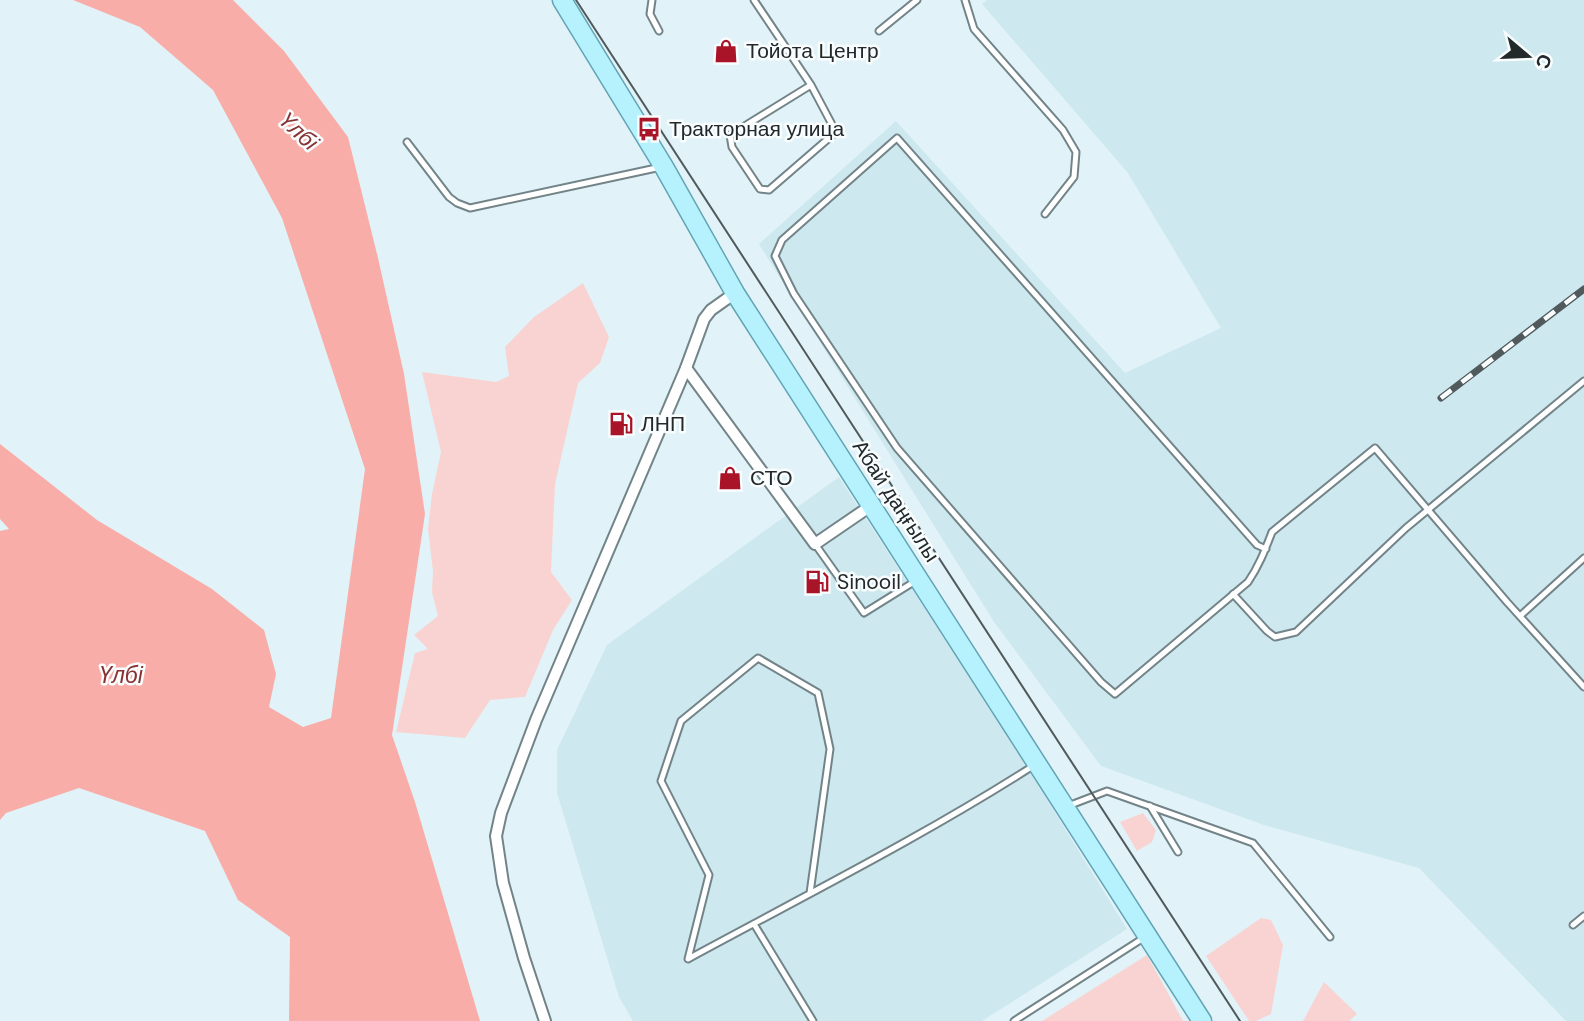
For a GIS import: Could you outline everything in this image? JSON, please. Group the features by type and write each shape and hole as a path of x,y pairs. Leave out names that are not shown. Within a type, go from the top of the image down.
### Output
{"main road":[{"name":"Абай даңғылы","path":"562,0 664,167 735,293 1202,1021"}],"street":[{"path":"545,1021 503,883 496,836 501,813 536,720 686,368 704,319 711,310 735,293"},
{"path":"686,368 815,544 872,505"}],"lane":[{"path":"652,0 650,14 659,31"},
{"path":"754,0 811,85 836,132 769,190 760,189 732,147 730,135 811,85"},
{"path":"879,31 917,0"},
{"path":"965,0 974,29 1063,130 1076,152 1074,177 1045,214"},
{"path":"1266,549 1257,545 897,138 782,240 775,256 794,294 897,448 1101,682 1115,694 1248,582 1260,565 1266,549 1272,532 1375,448 1584,687"},
{"path":"407,142 449,197 470,208 664,167"},
{"path":"1233,594 1275,637 1296,632 1427,510 1584,381"},
{"path":"815,544 864,613 919,579"},
{"path":"1520,616 1584,558"},
{"path":"810,892 831,749 818,693 758,658 681,721 661,781 709,875 688,959 972,805 1037,763"},
{"path":"1065,807 1107,790 1253,843 1330,937"},
{"path":"1150,806 1178,852"},
{"path":"1573,925 1584,916"},
{"path":"754,924 813,1021"},
{"path":"1014,1021 1148,936"}],"shaded area":[{"path":"987,0 1584,0 1584,1021 1566,1021 1419,868 1264,825 1101,766 994,622 759,244 896,121 1125,373 1221,328 1128,173 982,4"},
{"path":"583,283 609,337 600,363 578,383 555,484 551,572 572,600 553,630 525,697 490,700 465,738 396,732 415,653 428,649 414,635 438,616 432,592 433,572 428,529 441,452 422,372 496,382 509,376 505,347 534,317"},
{"path":"839,477 1009,738 1127,929 982,1021 633,1021 619,997 557,793 557,750 607,645"},
{"path":"1143,813 1156,830 1152,842 1137,851 1120,822"},
{"path":"1261,918 1271,920 1283,945 1271,1014 1256,1021 1249,1021 1206,956"},
{"path":"1147,955 1183,1021 1042,1021"},
{"path":"1324,982 1357,1014 1349,1021 1303,1021"}],"water":[{"name":"Үлбі","path":"73,0 233,0 284,51 348,137 404,374 425,514 392,735 415,802 480,1021 289,1021 290,937 238,900 205,831 79,788 6,813 0,820 0,531 9,529 0,519 0,444 97,520 212,589 264,630 276,674 269,707 303,727 331,718 365,469 282,218 213,90 140,27"}],"tram line":[{"path":"576,0 1240,1021"}],"railway":[{"path":"1441,398 1584,289"}],"place":[{"name":"Тойота Центр","path":"726,51"},
{"name":"Тракторная улица","path":"649,129"},
{"name":"ЛНП","path":"621,424"},
{"name":"СТО","path":"730,478"},
{"name":"Sinooil","path":"817,582"}]}
